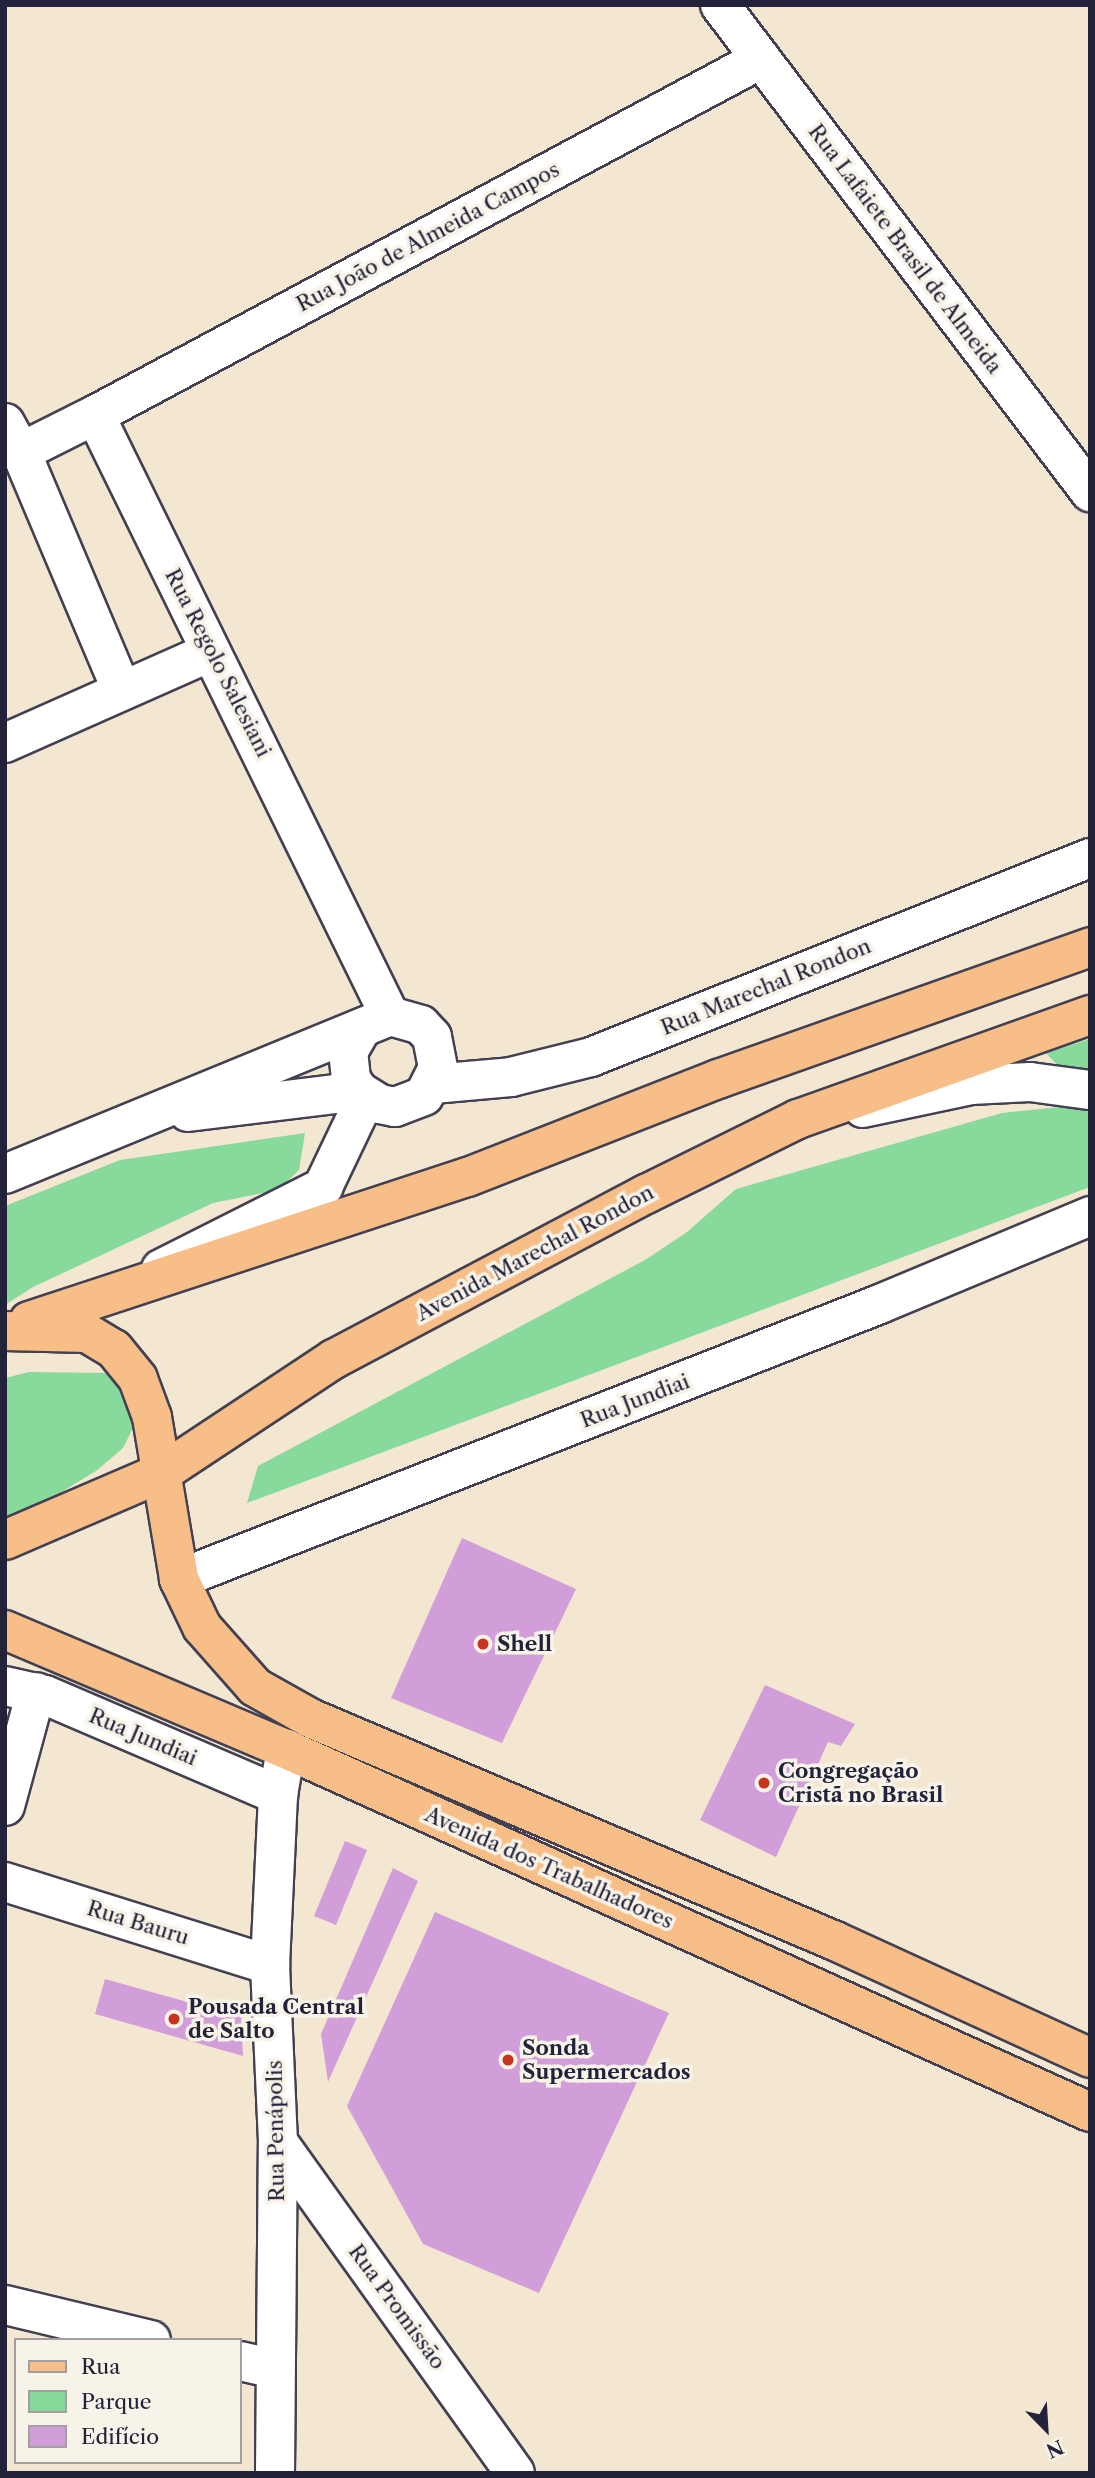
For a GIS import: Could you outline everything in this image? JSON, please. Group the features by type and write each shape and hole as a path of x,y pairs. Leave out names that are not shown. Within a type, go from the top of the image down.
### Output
{"main road":[{"path":"5,1329 468,1177 718,1079 1090,947"},
{"name":"Avenida Marechal Rondon","path":"5,1540 163,1472 334,1359 646,1194 799,1119 1090,1015"},
{"name":"Avenida dos Trabalhadores","path":"5,1329 87,1333 114,1349 138,1379 152,1417 179,1579 202,1627 255,1686 310,1718 835,1941 1090,2058"},
{"name":"Avenida dos Trabalhadores","path":"5,1630 286,1749 1090,2112"}],"street":[{"name":"Rua Lafaiete Brasil de Almeida","path":"720,5 1090,492"},
{"name":"Rua João de Almeida Campos","path":"95,415 761,59"},
{"path":"95,415 13,437 122,691"},
{"name":"Rua Regolo Salesiani","path":"95,415 210,652 376,1022"},
{"path":"5,743 210,652"},
{"name":"Rua Marechal Rondon","path":"433,1083 511,1077 591,1057 1090,858"},
{"path":"5,1174 376,1022 414,1021 432,1037 438,1052 433,1083 424,1096 395,1107 362,1094 148,1116"},
{"path":"362,1094 351,1079 348,1052 376,1022"},
{"path":"799,1119 971,1085 1030,1082 1090,1090"},
{"path":"130,1287 204,1244 323,1187 362,1094"},
{"name":"Rua Jundiai","path":"179,1579 880,1304 1090,1216"},
{"path":"5,1807 21,1689"},
{"name":"Rua Jundiai","path":"21,1689 278,1795"},
{"name":"Rua Penápolis","path":"275,2473 257,2365 278,2142 270,1965 278,1795 286,1749"},
{"name":"Rua Bauru","path":"5,1882 270,1965"},
{"name":"Rua Promissão","path":"278,2142 515,2473"},
{"path":"5,2305 143,2338"}],"green space":[{"path":"1090,1039 1090,1078 1062,1070 1046,1053"},
{"path":"1060,1107 1090,1111 1090,1187 247,1503 258,1466 645,1260 687,1232 736,1189 1002,1113"},
{"path":"305,1133 299,1170 278,1190 213,1203 33,1287 5,1305 5,1206 120,1160"},
{"path":"29,1372 109,1373 126,1386 139,1416 123,1448 96,1471 35,1508 5,1519 5,1378"}],"building":[{"name":"Shell","path":"462,1538 576,1589 502,1743 391,1698"},
{"name":"Congregação Cristã no Brasil","path":"765,1685 855,1724 841,1746 828,1742 776,1857 700,1820"},
{"path":"345,1841 367,1850 336,1925 314,1916"},
{"path":"393,1868 418,1881 328,2082 321,2034"},
{"name":"Sonda Supermercados","path":"435,1912 669,2013 539,2293 423,2244 347,2106"},
{"path":"105,1979 241,2017 243,2056 95,2014"}],"place":[{"name":"Shell","path":"483,1644"},
{"name":"Congregação Cristã no Brasil","path":"764,1783"},
{"name":"Pousada Central de Salto","path":"174,2019"},
{"name":"Sonda Supermercados","path":"508,2060"}]}
